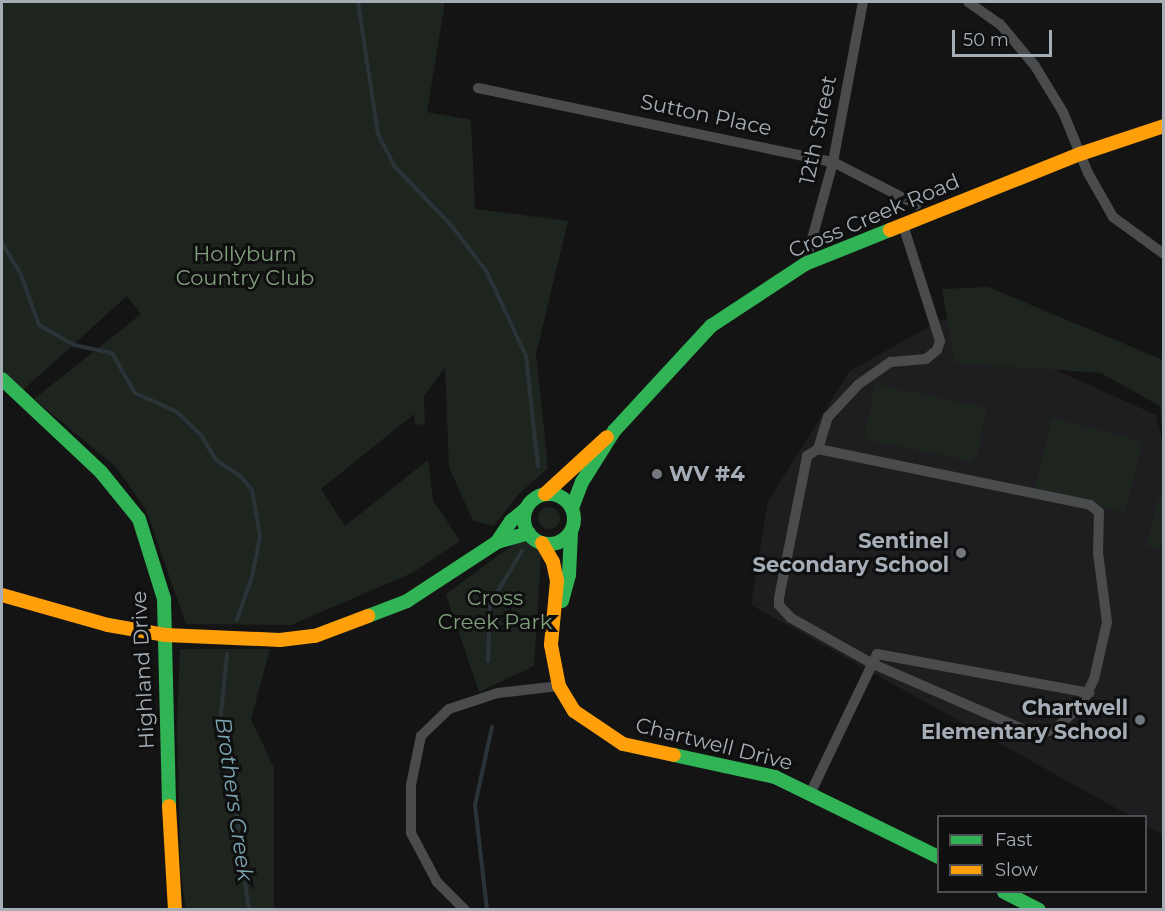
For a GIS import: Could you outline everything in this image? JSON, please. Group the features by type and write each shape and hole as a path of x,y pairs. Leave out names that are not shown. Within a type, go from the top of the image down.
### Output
{"street":[{"name":"12th Street","path":"805,264 834,162 863,2"},
{"path":"968,2 1000,24 1035,66 1063,112 1080,154 1113,217 1164,254"},
{"name":"Sutton Place","path":"478,88 834,162 917,205"},
{"name":"Cross Creek Road","path":"545,494 582,456 614,431 711,326 805,264 1080,154 1164,126"},
{"path":"818,449 1090,505 1099,512 1098,553 1107,622 1089,693 1054,730 1034,734 871,663 791,618 779,605 807,456 818,449 828,417 859,384 891,362 915,361 937,350 940,341 903,225"},
{"name":"Highland Drive","path":"2,379 101,472 139,519 164,599 171,878 175,909"},
{"name":"Cross Creek Road","path":"572,508 582,482 614,431"},
{"path":"497,542 508,524 545,494 561,496 572,508 569,575 554,621"},
{"path":"465,909 437,882 411,833 411,785 421,736 449,709 498,693 559,686 551,645 557,581 553,562 542,543 529,533 526,509"},
{"path":"542,543 559,542 571,532"},
{"path":"2,595 108,625 166,635 280,640 315,636 407,601 497,542 529,533"},
{"path":"811,792 871,663 883,653 1089,693"},
{"name":"Chartwell Drive","path":"559,686 574,711 623,744 775,777 811,792 937,856"},
{"path":"1008,893 1039,909"}],"shaded area":[{"name":"Sentinel Secondary School","path":"943,319 1156,415 1164,447 1163,835 1147,826 1147,815 1128,815 751,605 768,501 850,371"}],"green space":[{"name":"Hollyburn Country Club","path":"2,2 445,2 427,112 471,120 475,209 568,221 536,354 548,468 519,494 494,526 473,521 449,467 445,367 424,396 425,425 415,424 414,414 321,489 345,526 428,460 433,500 460,541 412,573 291,625 186,624 146,510 116,467 34,399 141,314 127,296 23,390 2,370"},
{"path":"988,287 1163,360 1163,445 1160,406 1101,373 955,363 942,289"},
{"path":"875,384 987,408 977,456 970,461 864,439"},
{"path":"1052,418 1143,442 1125,512 1034,489"},
{"path":"1163,484 1163,549 1146,547"},
{"path":"549,507 557,510 560,518 557,526 549,529 541,526 538,518 541,510"},
{"name":"Cross Creek Park","path":"521,539 536,545 541,553 534,666 479,692 446,594"},
{"path":"180,649 270,649 251,719 274,768 274,909 186,909 181,875 177,727"}],"waterway":[{"path":"358,2 378,134 394,166 452,226 486,271 526,356 538,466"},
{"name":"Brothers Creek","path":"2,243 21,275 39,325 74,345 112,353 135,393 177,412 201,435 216,460 240,476 252,490 260,536 252,577 237,619"},
{"path":"488,661 490,604 522,551"},
{"name":"Brothers Creek","path":"227,654 220,724 229,756 249,910"},
{"path":"487,910 475,805 492,727"}],"traffic: fast":[{"path":"572,508 582,482 614,431 711,326 805,264 890,230"},
{"path":"2,379 101,472 139,519 164,599 169,806"},
{"path":"544,494 554,494 567,501 574,514 574,519 574,524 567,537 554,544 544,544 535,540 528,533 524,524 524,514 528,505 535,498 544,494"},
{"path":"497,542 511,521 526,509"},
{"path":"562,601 569,575 571,532"},
{"path":"368,616 407,601 497,542 529,533"},
{"path":"674,755 775,777 937,857"},
{"path":"1006,893 1039,910"}],"traffic: slow":[{"path":"890,230 1080,154 1164,126"},
{"path":"545,494 607,437"},
{"path":"542,543 553,562 557,581 551,645 559,686 574,711 623,744 674,755"},
{"path":"2,595 108,625 166,635 280,640 315,636 368,616"},
{"path":"169,806 175,910"}],"place":[{"name":"WV #4","path":"657,474"},
{"name":"Sentinel Secondary School","path":"961,553"},
{"name":"Chartwell Elementary School","path":"1140,720"}]}
